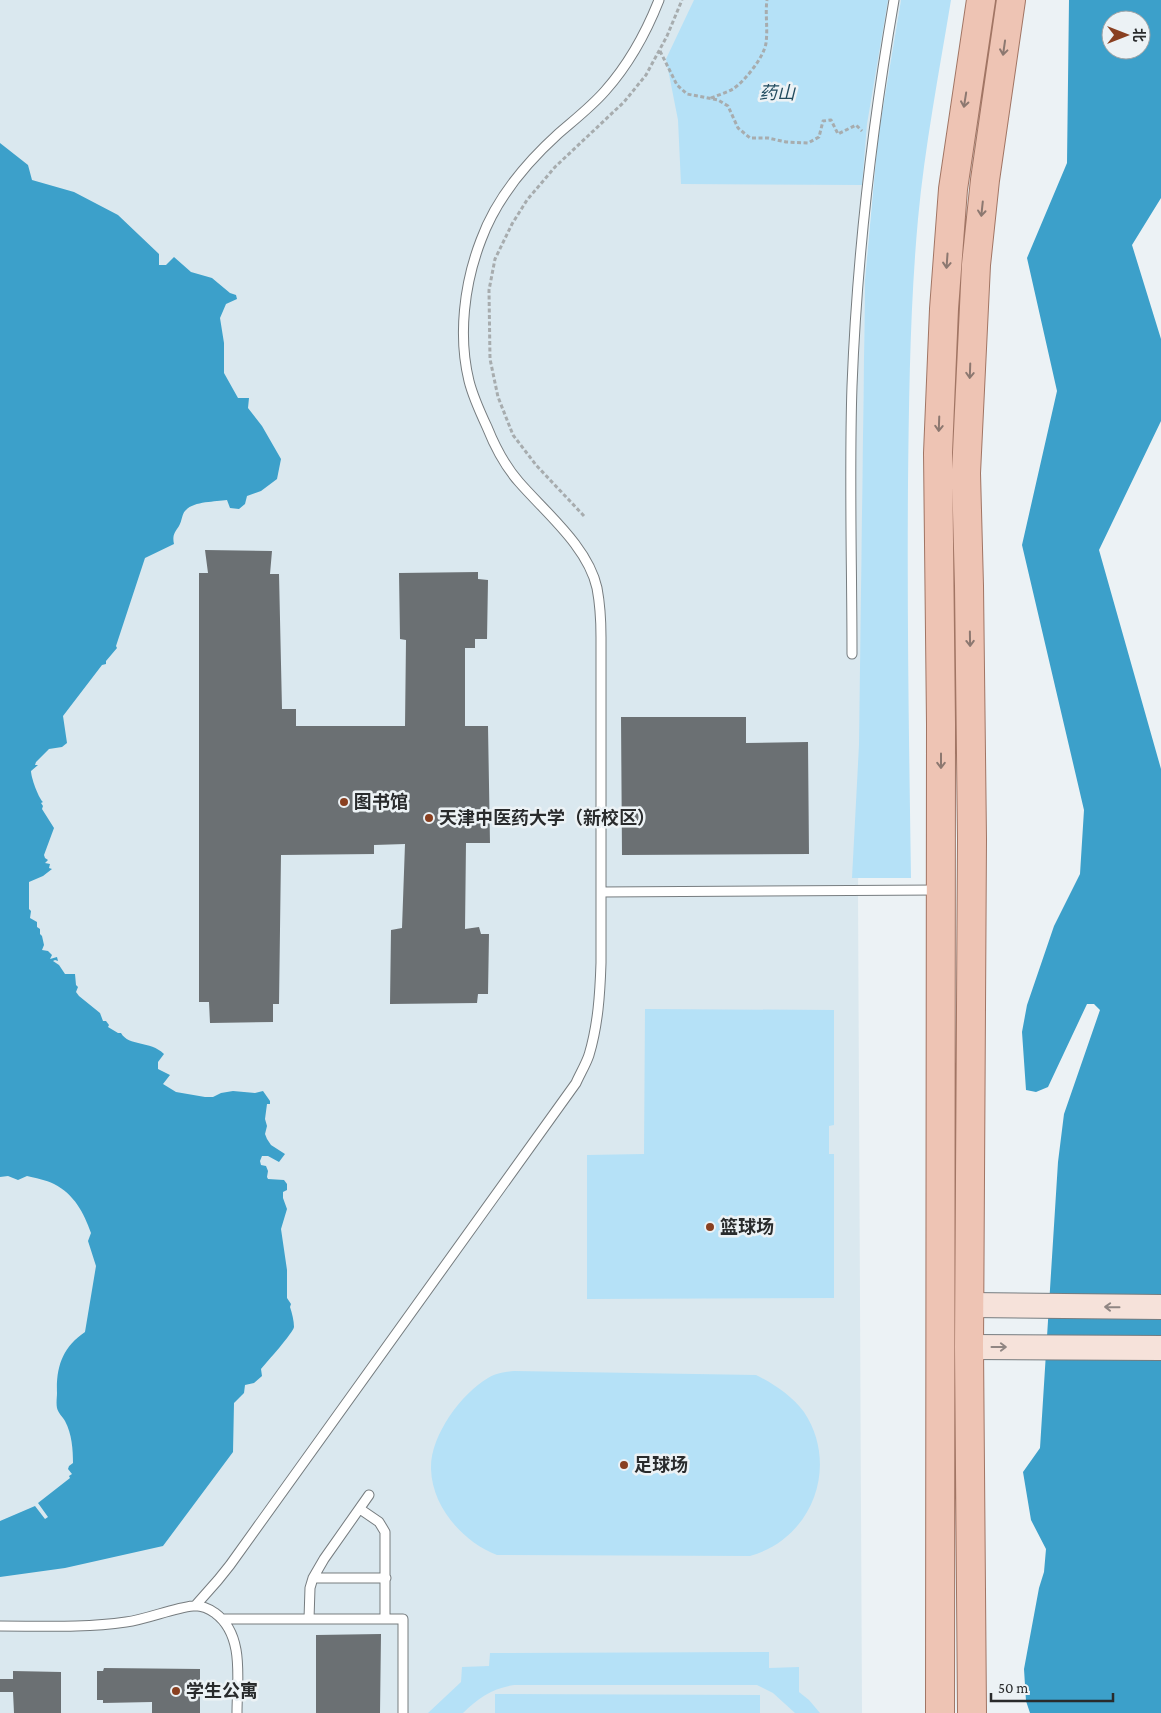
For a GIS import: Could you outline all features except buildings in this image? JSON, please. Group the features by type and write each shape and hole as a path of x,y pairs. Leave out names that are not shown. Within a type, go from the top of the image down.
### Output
{"main road":[{"path":"940,1713 941,724 938,454 944,309 953,189 981,0"},
{"path":"941,724 966,473 976,265 985,180 1011,2"},
{"path":"966,473 972,839 969,1347 972,1713"},
{"path":"970,1305 1161,1307"},
{"path":"969,1347 1161,1348"}],"lane":[{"path":"195,1606 230,1565 576,1083 588,1056 596,1024 600,994 602,637 597,586 587,564 571,540 556,521 519,482 492,441 476,404 469,380 464,322 466,293 472,264 481,239 495,210 515,181 535,158 557,135 584,112 619,74 643,38 659,0"},
{"path":"852,654 850,461 857,290 872,140 894,0"},
{"path":"601,892 941,890"},
{"path":"309,1620 310,1588 313,1578 370,1495"},
{"path":"360,1508 379,1522 385,1532 385,1619"},
{"path":"313,1578 386,1578"},
{"path":"0,1626 100,1625 137,1620 195,1606 209,1609 223,1619 232,1634 236,1647 237,1713"},
{"path":"223,1619 403,1619 403,1713"}],"path":[{"path":"584,516 536,465 513,435 498,398 490,359 489,290 495,259 512,224 527,200 555,167 624,102 646,75 668,36 682,0"},
{"path":"710,98 734,88 755,66 763,54 766,43 767,0"},
{"path":"660,51 677,85 687,94 718,100 728,106 738,128 750,138 768,138 786,142 808,143 818,137 823,121 830,120 838,134 856,125 872,140"}],"shaded area":[{"name":"天津中医药大学（新校区）","path":"0,0 901,0 875,154 865,280 858,891 862,1713 0,1713"}],"green space":[{"name":"药山","path":"694,0 888,0 867,124 862,185 681,184 678,120 666,59"},
{"path":"901,0 951,0 924,164 915,252 909,418 908,533 911,878 852,878 859,745 865,280 878,137"},
{"path":"645,1009 834,1010 834,1125 829,1126 829,1154 834,1154 834,1298 587,1299 587,1155 644,1154"},
{"name":"足球场","path":"514,1371 756,1375 776,1386 794,1401 804,1412 815,1433 819,1455 819,1477 814,1498 804,1517 790,1534 772,1547 750,1556 497,1555 484,1549 461,1532 443,1509 433,1483 432,1456 441,1430 468,1394 491,1376"},
{"path":"769,1652 769,1668 799,1667 799,1692 820,1713 795,1713 773,1693 757,1685 514,1685 486,1695 463,1713 428,1713 461,1682 462,1667 489,1666 490,1653"},
{"path":"495,1694 760,1695 760,1713 495,1713"}],"water":[{"path":"1069,0 1161,0 1161,198 1132,245 1161,339 1161,421 1099,550 1161,769 1161,1713 1030,1713 1026,1701 1024,1669 1039,1588 1044,1572 1046,1549 1031,1520 1023,1472 1040,1448 1058,1162 1064,1114 1100,1010 1094,1004 1087,1004 1048,1087 1036,1092 1026,1090 1022,1032 1027,1005 1054,926 1080,874 1084,810 1022,545 1057,391 1027,258 1067,163"},
{"path":"0,143 28,165 32,180 74,192 118,215 159,254 159,265 166,265 174,257 191,272 212,278 230,293 236,295 237,299 226,304 220,318 224,343 224,373 238,398 249,398 248,408 262,426 281,459 277,479 261,491 247,496 245,504 239,509 230,508 227,500 193,505 184,512 174,534 174,544 145,558 116,646 117,648 63,716 67,743 62,747 49,749 36,762 35,765 38,765 31,771 35,787 43,802 41,803 42,809 54,828 44,855 48,860 45,863 50,864 49,868 52,869 43,876 29,882 29,909 31,911 30,918 37,922 37,927 40,929 44,945 42,950 48,951 52,955 50,959 57,957 58,961 53,961 59,965 65,974 75,974 78,987 76,992 79,996 100,1013 103,1021 106,1021 109,1025 108,1027 121,1033 129,1040 152,1047 164,1054 158,1062 158,1069 170,1075 163,1084 176,1092 205,1097 213,1097 221,1093 233,1091 255,1093 263,1091 270,1101 270,1104 267,1104 265,1134 271,1145 285,1154 279,1162 268,1156 262,1156 260,1161 261,1165 266,1166 268,1179 284,1180 287,1184 287,1190 283,1192 283,1198 287,1209 281,1229 287,1270 287,1298 291,1304 294,1327 285,1341 261,1369 262,1376 254,1383 245,1385 244,1393 234,1403 233,1452 163,1546 65,1568 0,1577 0,1521 35,1506 45,1519 48,1517 38,1503 70,1478 69,1476 72,1474 68,1469 73,1463 71,1437 64,1419 58,1412 57,1406 58,1374 66,1351 85,1332 96,1266 88,1241 91,1233 81,1211 67,1193 48,1181 37,1178 27,1176 18,1180 8,1176 0,1177"}],"place":[{"name":"图书馆","path":"344,802"},
{"name":"天津中医药大学（新校区）","path":"429,818"},
{"name":"篮球场","path":"710,1227"},
{"name":"足球场","path":"624,1465"},
{"name":"学生公寓","path":"176,1691"}]}
